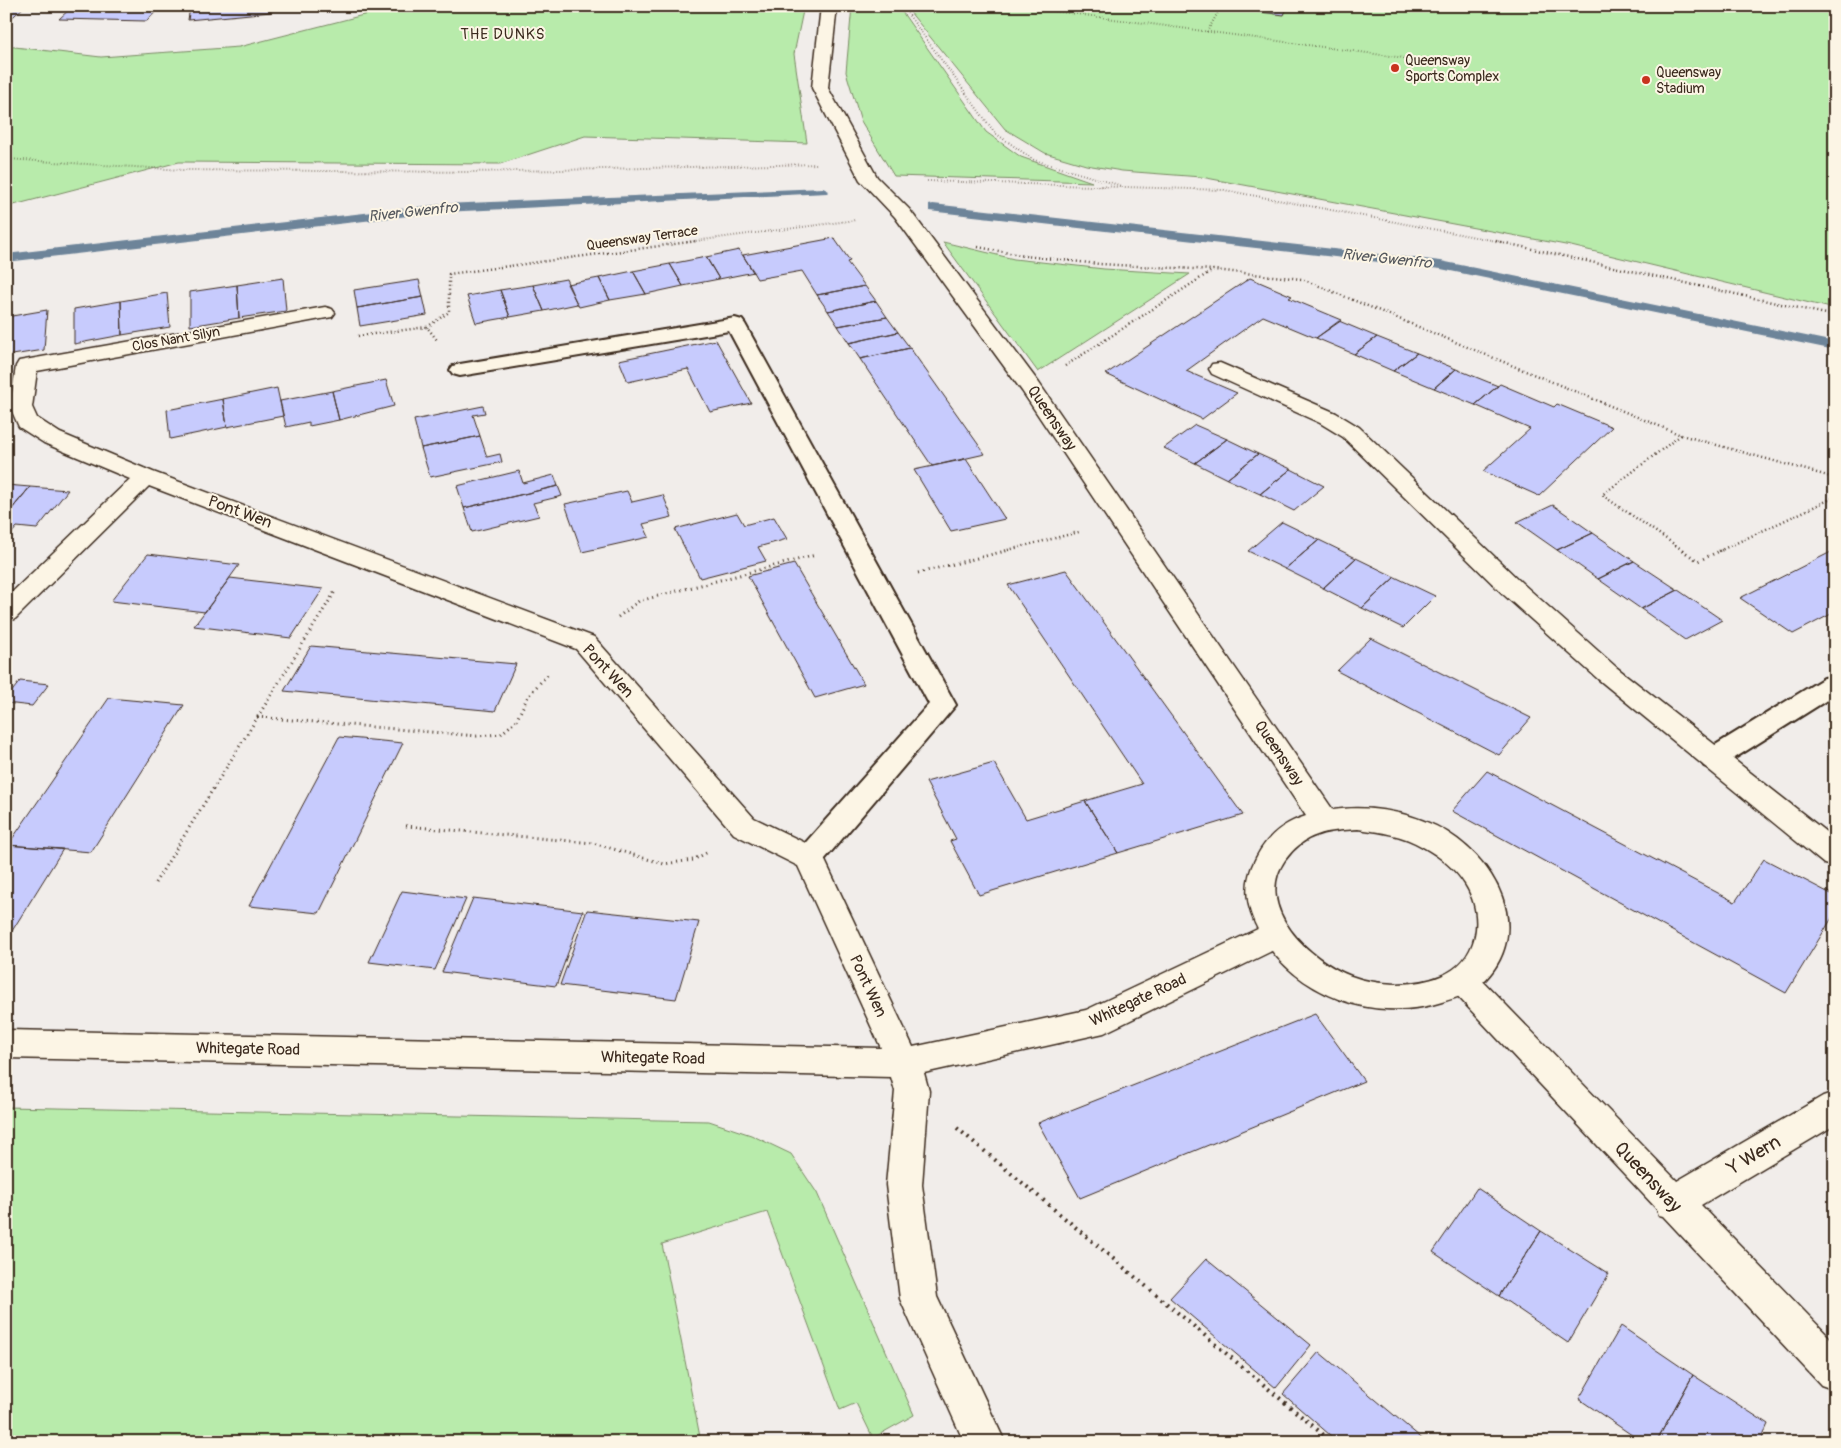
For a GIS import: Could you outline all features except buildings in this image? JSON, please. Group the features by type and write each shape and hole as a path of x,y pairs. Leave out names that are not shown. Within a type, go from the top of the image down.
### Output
{"street":[{"name":"Queensway","path":"829,6 820,88 865,171 902,213 1031,388 1325,821"},
{"name":"Clos Nant Silyn","path":"6,369 325,313"},
{"name":"Pont Wen","path":"27,366 21,407 27,422 52,438 145,477 585,643 744,826 809,858 908,1077"},
{"path":"1220,369 1328,418 1352,432 1513,589 1607,673 1835,856"},
{"path":"6,613 145,477"},
{"path":"1358,818 1393,823 1427,835 1456,854 1478,879 1491,907 1493,934 1484,960 1463,981 1434,993 1399,998 1362,993 1327,980 1297,960 1275,935 1262,906 1262,876 1273,851 1295,832 1325,821 1358,818"},
{"name":"Whitegate Road","path":"6,1044 908,1077 1092,1023 1275,935"},
{"name":"Queensway","path":"1463,981 1672,1203 1835,1371"},
{"path":"908,1077 904,1185 919,1299 986,1442"},
{"name":"Y Wern","path":"1672,1203 1835,1107"}],"lane":[{"path":"460,370 735,324 943,705 809,858"},
{"path":"1713,759 1833,684"}],"path":[{"path":"902,6 995,133 1034,160 1129,188"},
{"path":"1016,6 1442,63"},
{"path":"1207,32 1221,7"},
{"path":"6,159 183,170 865,171 1129,188 1233,192 1413,224 1577,258 1835,316"},
{"name":"Queensway Terrace","path":"427,327 449,312 449,274 902,213"},
{"path":"977,246 1025,256 1100,264 1214,270 1302,279 1681,435 1835,478"},
{"path":"1031,388 1214,270"},
{"path":"1681,435 1602,495 1698,561 1835,496"},
{"path":"876,584 1122,522"},
{"path":"155,883 357,556"},
{"path":"406,826 592,843 615,848 637,859 662,865 686,864 706,854 744,826"},
{"path":"908,1077 1332,1442"}],"green space":[{"path":"392,6 804,6 794,54 807,143 585,136 500,164 179,162 6,207 6,46 101,57 239,47"},
{"path":"852,6 898,6 986,132 1021,157 1092,182 894,176 861,121 846,72"},
{"name":"Queensway Sports Complex","path":"905,6 1835,6 1835,309 1571,246 1201,177 1122,171 1086,165 1045,153 1005,129"},
{"path":"943,242 1014,259 1104,269 1190,274 1038,372"},
{"path":"6,1107 709,1121 751,1135 791,1154 817,1193 914,1415 873,1438 856,1403 840,1410 767,1212 662,1244 701,1442 6,1442"}],"waterway":[{"name":"River Gwenfro","path":"6,258 443,208 823,191"},
{"name":"River Gwenfro","path":"933,208 1441,265 1835,346"}],"place":[{"name":"Queensway Sports Complex","path":"1395,68"},
{"name":"Queensway Stadium","path":"1646,80"}],"district":[{"name":"THE DUNKS","path":"503,34"}]}
